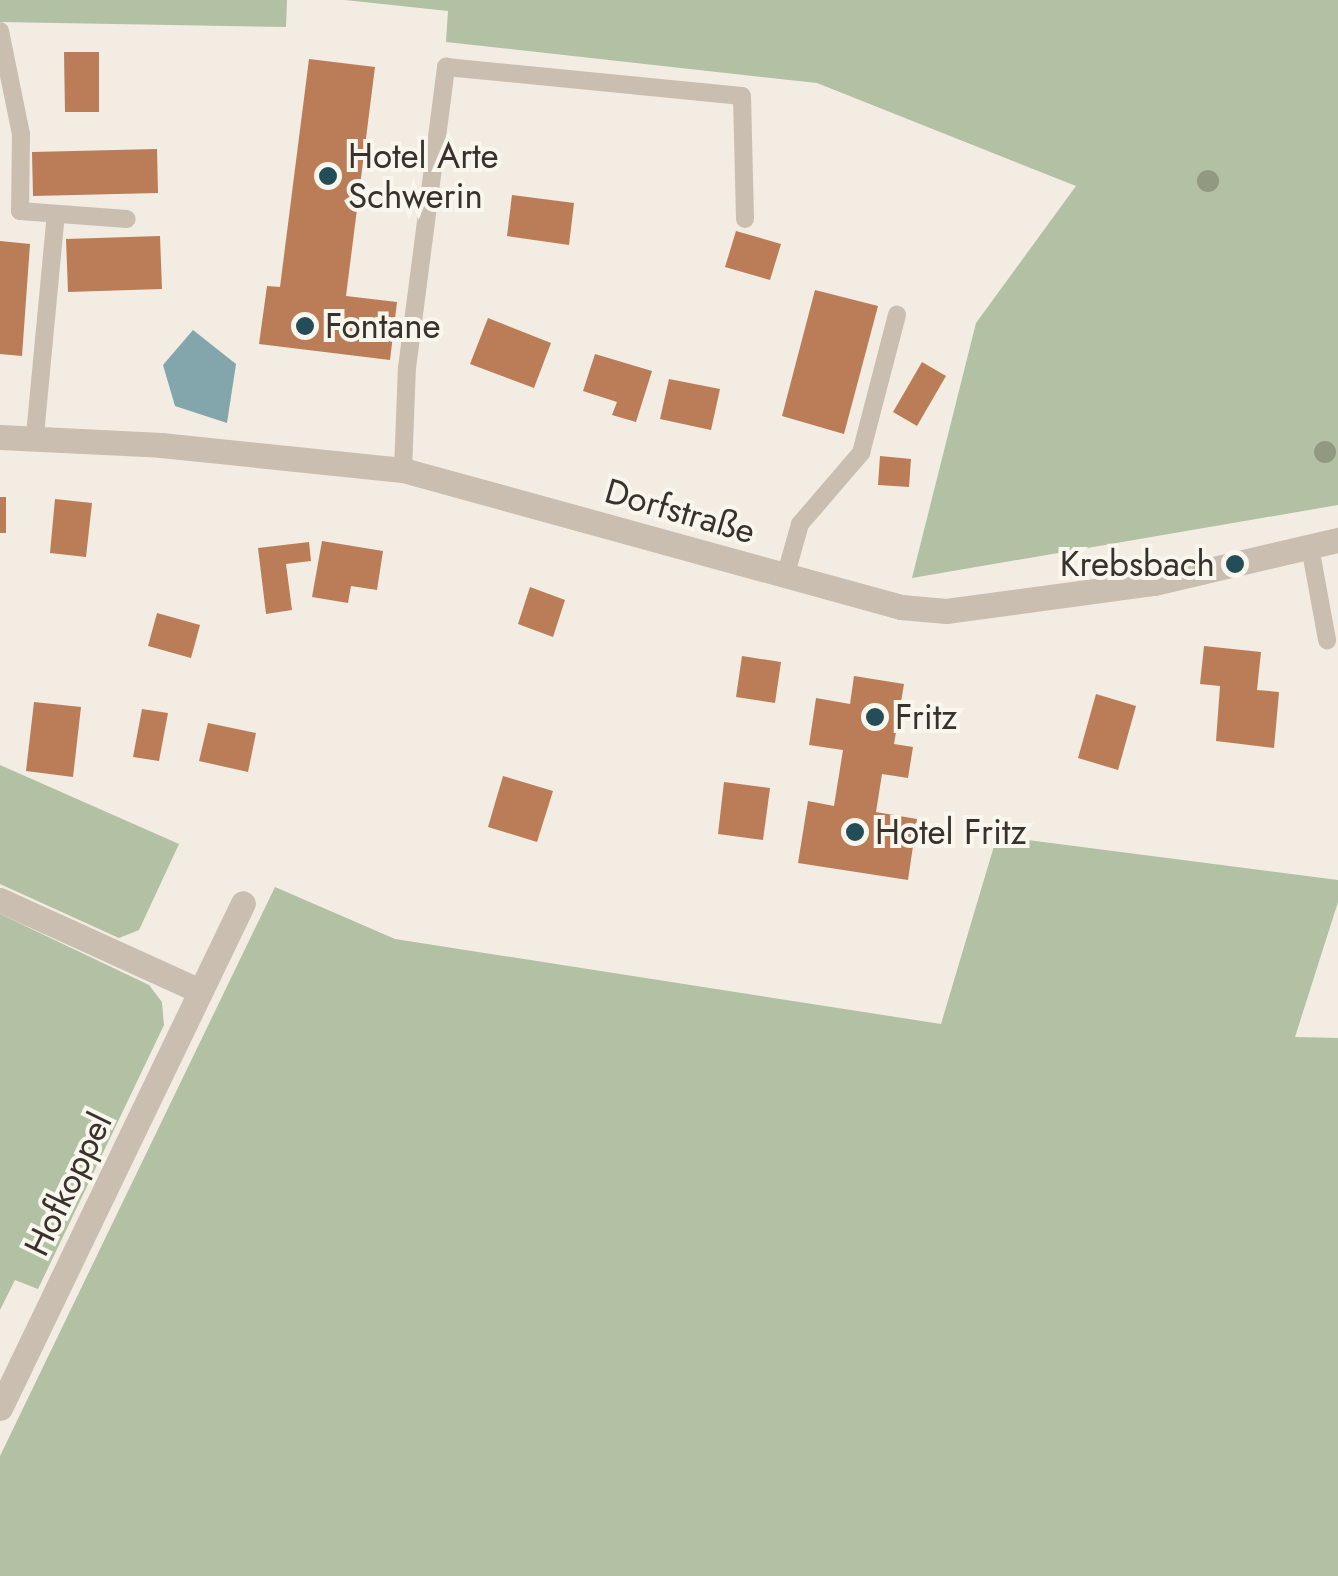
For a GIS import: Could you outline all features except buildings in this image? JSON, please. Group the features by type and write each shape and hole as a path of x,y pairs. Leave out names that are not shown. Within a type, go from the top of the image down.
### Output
{"street":[{"name":"Dorfstraße","path":"0,437 35,435 404,470 901,607 946,611 1154,583 1338,540"},
{"path":"0,900 200,991"},
{"name":"Hofkoppel","path":"3,1395 242,904"}],"lane":[{"path":"0,31 21,134 20,211 127,219"},
{"path":"404,470 407,368 446,67 742,96 745,219"},
{"path":"35,435 56,214"},
{"path":"785,576 800,524 861,453 897,315"},
{"path":"1310,547 1327,640"}],"green space":[{"path":"0,0 287,0 286,27 0,22"},
{"path":"345,0 1338,0 1338,505 912,578 976,323 1076,186 817,83 446,42 448,11"},
{"path":"0,765 179,844 139,930 119,938 0,884"},
{"path":"997,836 1338,880 1338,902 1295,1037 1338,1038 1338,1576 0,1576 0,1456 275,887 395,939 941,1024"},
{"path":"0,914 149,985 162,1002 164,1025 38,1289 15,1280 0,1310"}],"water":[{"path":"193,330 236,364 227,423 175,406 163,365"}],"place":[{"name":"Hotel Arte Schwerin","path":"328,176"},
{"name":"Fontane","path":"305,326"},
{"name":"Krebsbach","path":"1235,564"},
{"name":"Fritz","path":"875,717"},
{"name":"Hotel Fritz","path":"855,832"}]}
